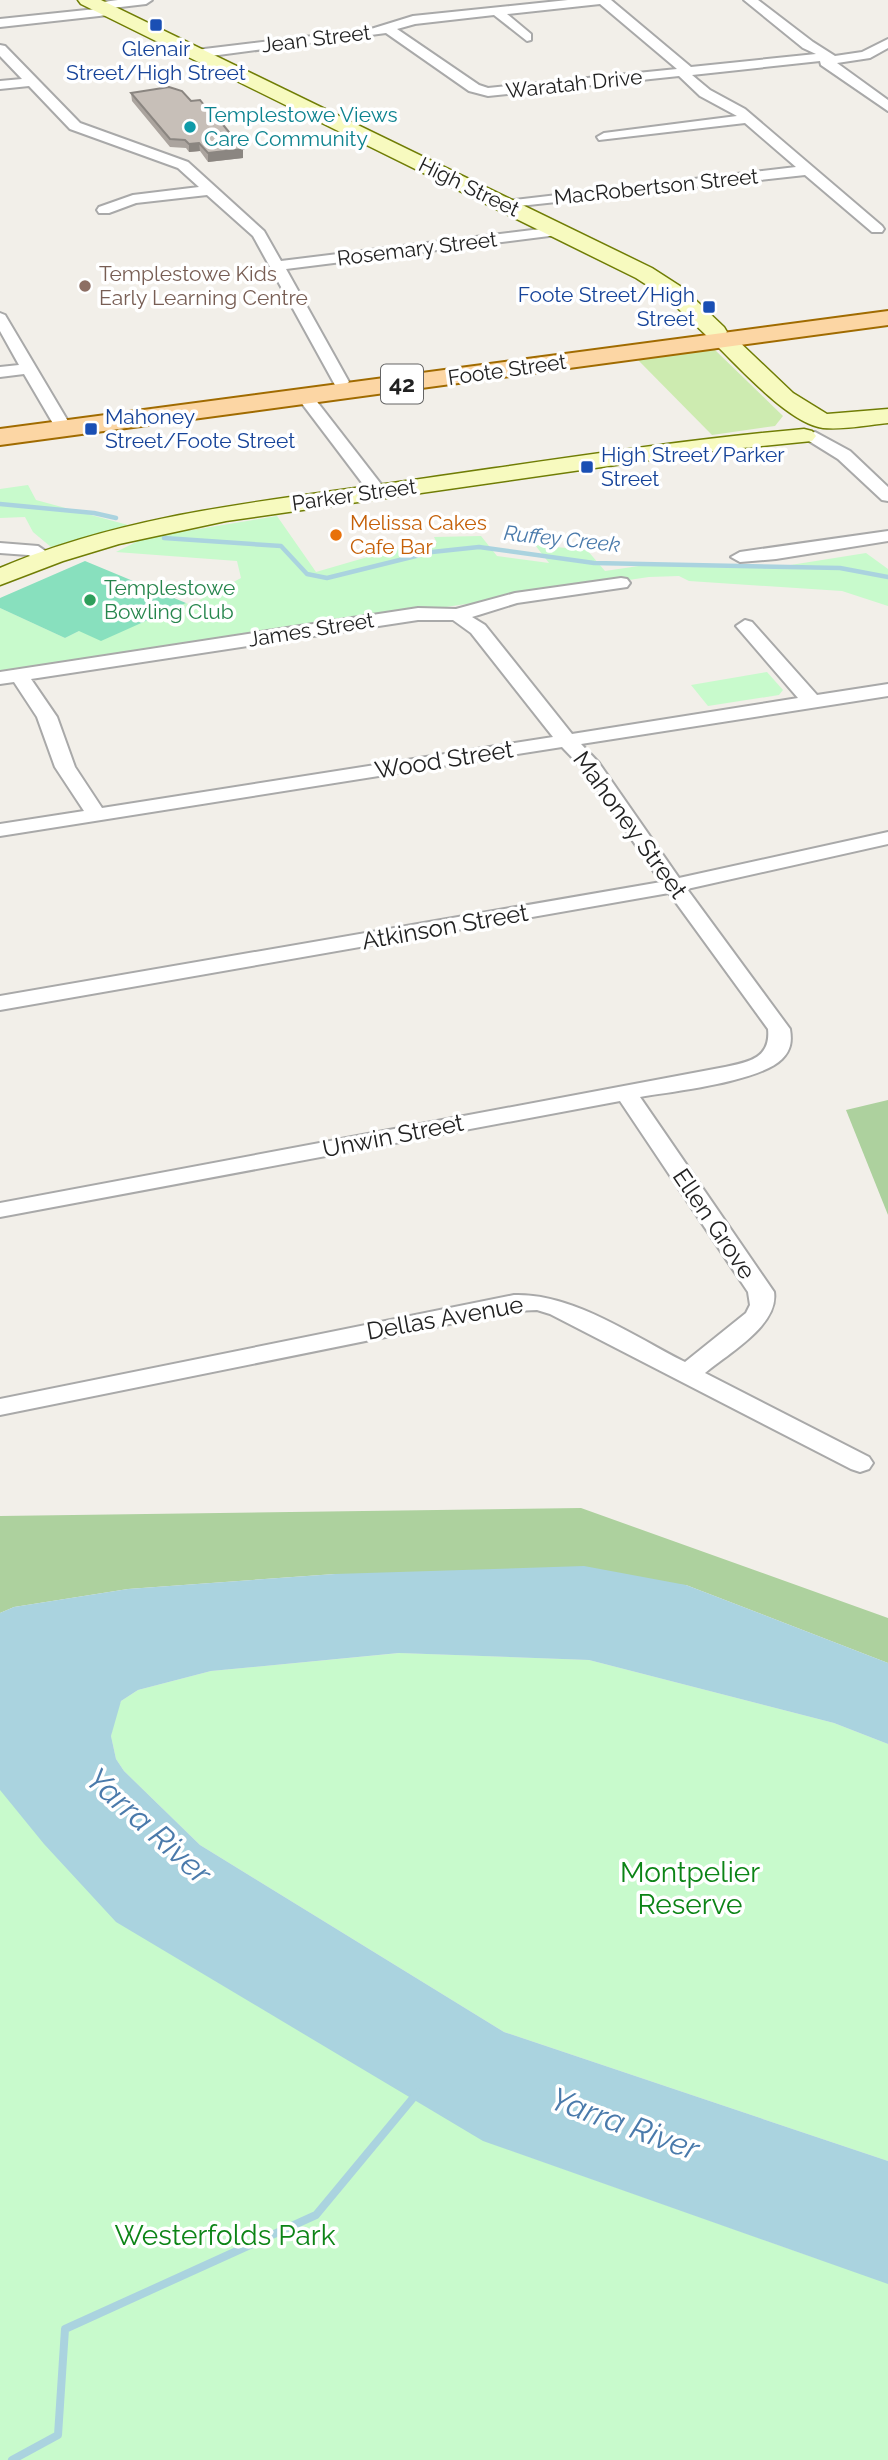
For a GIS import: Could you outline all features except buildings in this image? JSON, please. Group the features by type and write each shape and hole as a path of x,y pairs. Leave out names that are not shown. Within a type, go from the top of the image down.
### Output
{"main road":[{"name":"High Street","path":"98,6 660,284 687,304 785,398 794,413 819,431"},
{"name":"Foote Street","path":"0,426 62,423 305,397 888,309"},
{"name":"Foote Street","path":"0,437 62,423 341,382 888,318"},
{"name":"Parker Street","path":"819,431 888,416"},
{"name":"Parker Street","path":"45,557 167,524 888,421"},
{"path":"0,577 45,557"}],"street":[{"path":"0,23 146,0"},
{"path":"603,0 688,71 685,75 705,93 748,119 877,229"},
{"name":"Jean Street","path":"195,54 367,34 413,20 603,0"},
{"path":"751,0 759,0"},
{"path":"751,0 886,103"},
{"path":"496,11 527,37"},
{"name":"Waratah Drive","path":"388,29 474,88 484,91 829,60 869,53 888,43"},
{"path":"0,49 75,126 183,165 260,233 341,382"},
{"path":"0,85 30,82"},
{"path":"604,137 748,119"},
{"name":"MacRobertson Street","path":"505,205 808,170"},
{"path":"104,210 133,199 212,190"},
{"name":"Rosemary Street","path":"277,266 557,231"},
{"path":"0,318 62,423"},
{"path":"0,372 30,368"},
{"path":"305,397 379,492"},
{"path":"819,431 888,496"},
{"path":"740,556 776,554 888,536"},
{"name":"Parker Street","path":"0,548 32,550 45,557"},
{"name":"James Street","path":"0,678 418,614 457,615 515,598 621,583"},
{"name":"Mahoney Street","path":"457,615 478,629 554,727 592,767 674,886 779,1029 783,1040 780,1050"},
{"path":"745,626 811,701"},
{"path":"20,675 27,690 47,717 65,767 97,815"},
{"name":"Wood Street","path":"0,830 888,690"},
{"name":"Atkinson Street","path":"0,1003 674,886 888,838"},
{"name":"Unwin Street","path":"0,1210 746,1069 772,1058 780,1050"},
{"name":"Ellen Grove","path":"626,1093 761,1292 763,1305 756,1318 687,1374"},
{"name":"Dellas Avenue","path":"0,1407 514,1303 537,1302 559,1308 860,1463"}],"green space":[{"path":"714,349 783,416 775,426 712,435 637,359"},
{"path":"28,485 36,500 128,525 51,547 33,532 25,517 0,518 0,489"},
{"path":"277,516 316,572 395,549 437,543 434,537 481,536 497,556 549,563 535,545 587,550 605,571 659,563 778,567 866,553 888,569 888,606 842,591 689,581 679,576 649,577 0,673 0,608 65,638 79,631 186,603 190,605 241,578 237,561 116,552 144,538"},
{"name":"Templestowe Bowling Club","path":"85,561 186,603 101,641 79,631 65,638 0,608 0,598"},
{"path":"767,672 783,690 779,695 708,706 691,685"},
{"path":"888,1100 888,1215 846,1110"},
{"path":"581,1508 888,1618 888,1663 686,1585 335,1574 128,1589 14,1607 0,1613 0,1516"},
{"name":"Montpelier Reserve","path":"400,1653 589,1660 834,1723 888,1744 888,2161 504,2032 200,1845 124,1771 116,1759 111,1736 115,1715 121,1701 138,1690 211,1671"},
{"name":"Westerfolds Park","path":"0,1766 502,2147 818,2259 888,2280 888,2460 0,2460"}],"water":[{"name":"Yarra River","path":"584,1566 686,1585 888,1663 888,1744 834,1723 589,1660 399,1653 211,1671 138,1690 121,1701 111,1736 116,1759 124,1771 200,1845 504,2032 888,2161 888,2284 483,2141 116,1922 44,1844 0,1790 0,1613 14,1607 128,1589 335,1574"}],"waterway":[{"name":"Ruffey Creek","path":"0,504 94,513 116,518"},
{"name":"Ruffey Creek","path":"164,538 281,546 307,574 327,578 432,552 479,547 594,563 840,568 888,577"},
{"path":"12,2460 58,2435 65,2329 316,2215 418,2092"}],"place":[{"name":"Glenair Street/High Street","path":"156,25"},
{"name":"Templestowe Views Care Community","path":"190,127"},
{"name":"Templestowe Kids Early Learning Centre","path":"85,286"},
{"name":"Foote Street/High Street","path":"709,307"},
{"name":"Mahoney Street/Foote Street","path":"91,429"},
{"name":"High Street/Parker Street","path":"587,467"},
{"name":"Melissa Cakes Cafe Bar","path":"336,535"},
{"name":"Templestowe Bowling Club","path":"90,600"}]}
